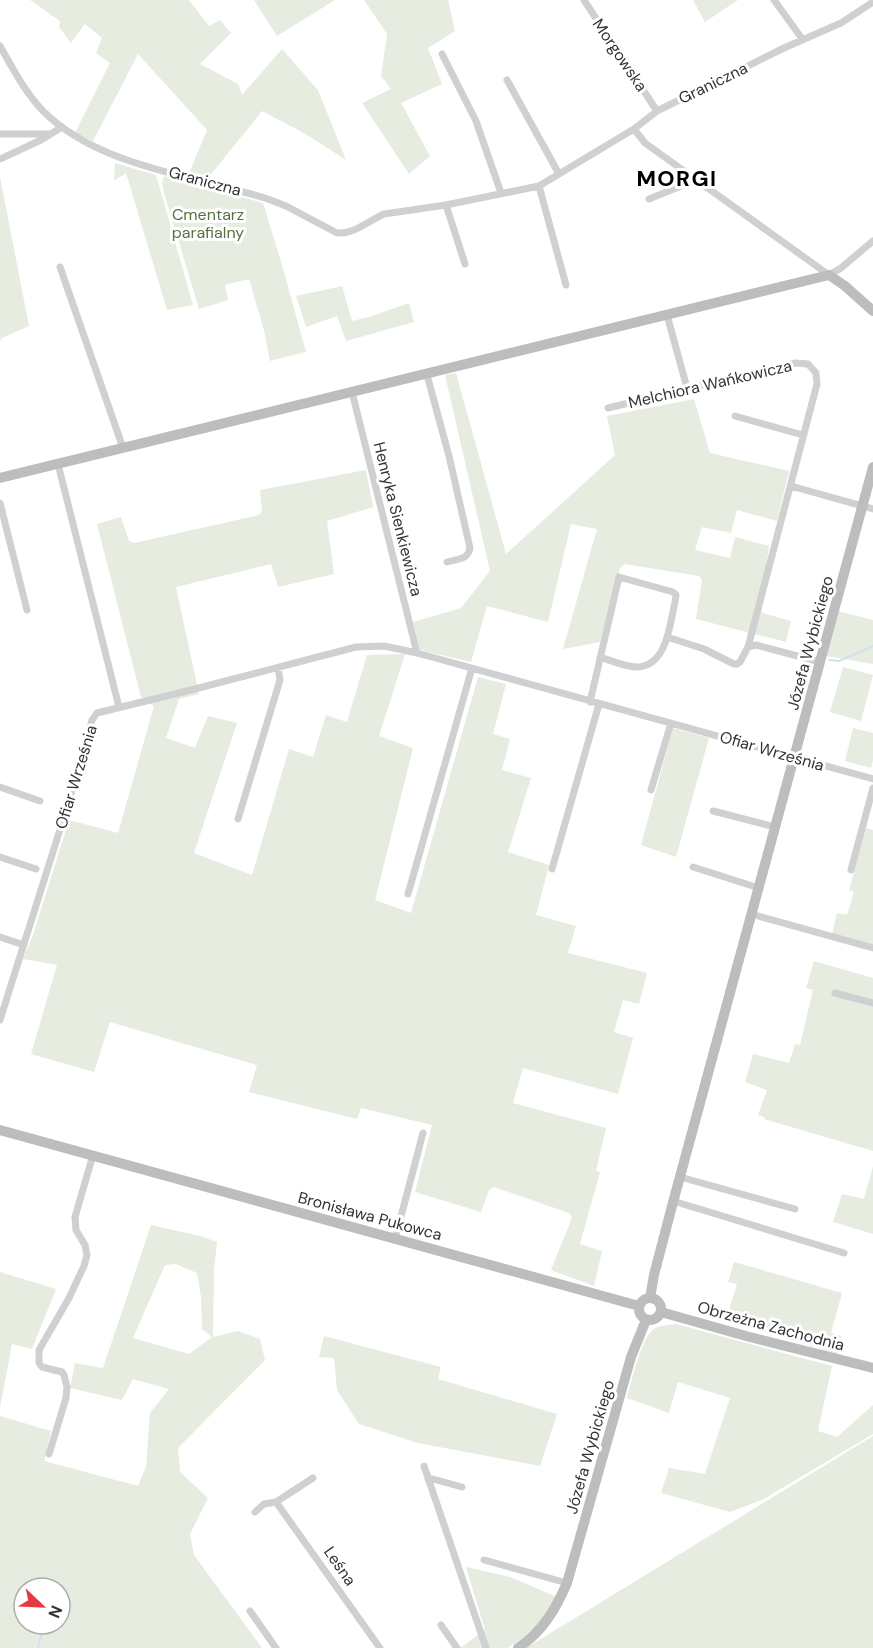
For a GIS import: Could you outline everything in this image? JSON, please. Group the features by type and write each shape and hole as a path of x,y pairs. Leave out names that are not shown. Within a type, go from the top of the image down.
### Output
{"street":[{"name":"Morgowska","path":"584,0 657,111"},
{"path":"774,0 803,40"},
{"name":"Graniczna","path":"0,46 30,96 43,111 70,134 127,160 268,199 338,233 346,233 384,214 446,205 539,186 634,129 657,111 841,23 873,2"},
{"path":"442,54 476,121 501,193"},
{"path":"507,80 559,174"},
{"path":"0,159 41,140 62,127"},
{"path":"634,129 645,143 844,286 873,312"},
{"path":"0,134 50,134"},
{"path":"649,199 695,178"},
{"path":"539,186 566,285"},
{"path":"446,205 465,264"},
{"path":"0,478 829,275 873,241"},
{"path":"60,267 123,448"},
{"path":"667,315 687,388"},
{"name":"Melchiora Wańkowicza","path":"608,408 796,363 808,364 816,373 817,384 748,647"},
{"path":"427,375 470,548 466,557 447,562"},
{"name":"Henryka Sienkiewicza","path":"352,392 417,653"},
{"path":"735,416 803,435"},
{"path":"58,464 119,707"},
{"name":"Józefa Wybickiego","path":"650,1298 680,1177 820,662 868,508 873,467"},
{"path":"791,486 868,508"},
{"path":"0,503 27,610"},
{"path":"590,702 600,657 619,577 672,592 675,602 664,647 657,658 649,665 637,667 600,657"},
{"path":"667,637 734,664 741,662 748,647 756,645 820,662"},
{"name":"Ofiar Września","path":"0,1020 66,811 92,720 97,713 356,647 384,646 417,653 873,778"},
{"path":"238,819 280,680 278,668"},
{"path":"408,894 472,668"},
{"path":"552,869 599,704"},
{"path":"651,790 671,723"},
{"path":"0,788 40,801"},
{"path":"851,870 873,788"},
{"path":"713,811 775,827"},
{"path":"0,857 36,869"},
{"path":"693,867 759,888"},
{"path":"751,914 873,948"},
{"path":"0,937 24,945"},
{"path":"835,993 873,1004"},
{"name":"Bronisława Pukowca","path":"0,1130 639,1306"},
{"path":"395,1239 423,1133"},
{"path":"49,1454 66,1398 67,1387 62,1372 39,1363 39,1350 69,1298 84,1266 87,1255 85,1245 76,1230 75,1217 93,1155"},
{"path":"680,1177 795,1209"},
{"path":"674,1201 844,1253"},
{"path":"650,1298 659,1302 661,1312 655,1319 646,1320 640,1314 639,1306 645,1299 650,1298"},
{"name":"Obrzeżna Zachodnia","path":"661,1312 873,1368"},
{"name":"Józefa Wybickiego","path":"518,1648 548,1620 567,1583 631,1357 646,1320"},
{"path":"424,1466 486,1648"},
{"path":"255,1512 264,1504 276,1502 313,1478"},
{"path":"428,1479 462,1487"},
{"name":"Leśna","path":"276,1502 380,1648"},
{"path":"484,1560 567,1583"},
{"path":"250,1611 276,1648"},
{"path":"441,1625 458,1648"}],"green space":[{"path":"30,0 189,0 209,26 220,20 231,33 200,64 238,84 242,95 282,49 318,90 346,160 304,133 262,111 208,178 189,173 207,130 138,54 93,141 75,133 110,63 96,53 102,38 85,24 71,43 59,27 60,21"},
{"path":"254,0 335,0 277,36"},
{"path":"364,0 448,0 455,31 428,48 442,84 401,103 430,156 409,174 362,103 391,89 381,76 387,34"},
{"path":"693,0 738,0 705,22"},
{"path":"115,163 156,175 193,305 167,310 126,173 114,181"},
{"name":"Cmentarz parafialny","path":"164,176 263,203 306,352 270,361 264,330 249,279 225,285 228,300 199,309 164,193 162,183"},
{"path":"0,177 29,326 0,341"},
{"path":"342,286 352,321 409,303 414,322 346,341 337,316 306,327 296,296"},
{"path":"456,373 506,554 615,455 607,416 694,399 710,453 789,471 777,521 737,510 731,533 702,527 695,550 730,558 735,537 769,546 760,608 763,613 791,621 786,642 696,619 702,580 699,576 625,564 620,568 600,642 563,649 597,529 571,524 548,622 487,606 471,662 420,650 413,622 461,608 490,571 445,375"},
{"path":"366,470 373,507 327,521 334,574 278,587 271,564 176,587 199,694 179,699 166,738 195,748 208,716 237,723 194,853 252,875 289,749 313,757 326,715 347,722 367,655 405,654 379,736 413,748 375,900 411,913 478,677 506,684 493,734 510,739 502,770 531,778 508,852 549,865 536,915 576,926 568,953 647,973 639,1004 623,1000 614,1032 633,1038 618,1094 523,1068 513,1103 606,1128 596,1171 600,1172 580,1244 602,1251 594,1286 551,1270 572,1218 569,1213 494,1187 489,1190 481,1212 415,1192 432,1125 361,1108 357,1119 249,1092 257,1065 110,1022 94,1072 31,1054 57,965 23,959 33,935 69,820 118,833 154,706 141,697 97,524 121,517 129,541 134,543 259,515 262,511 260,490"},
{"path":"838,611 873,620 873,664 826,656"},
{"path":"843,667 873,675 861,721 830,712"},
{"path":"673,728 709,738 676,857 641,845"},
{"path":"853,728 873,733 871,768 845,761"},
{"path":"866,828 873,830 873,945 832,934 837,913 847,915 854,892 849,890"},
{"path":"814,961 873,978 873,1151 764,1119 765,1117 758,1115 767,1090 745,1082 753,1054 789,1063 795,1044 800,1045 813,990 806,988"},
{"path":"873,1166 873,1234 833,1222 842,1194 864,1199"},
{"path":"151,1225 217,1242 214,1270 213,1337 238,1331 260,1339 265,1360 178,1448 180,1472 208,1498 190,1534 194,1555 262,1648 0,1648 0,1416 51,1431 44,1461 138,1486 146,1467 150,1413 169,1389 133,1379 122,1400 70,1388 75,1363 103,1368","holes":["176,1264 197,1273 201,1297 202,1329 212,1337 189,1354 133,1338 165,1265"]},
{"path":"734,1262 842,1293 831,1333 841,1336 837,1354 726,1320 737,1284 728,1282"},
{"path":"0,1272 56,1289 32,1349 12,1344 0,1408"},
{"path":"676,1324 832,1366 818,1431 837,1437 873,1405 873,1434 762,1500 730,1512 661,1493 669,1468 705,1474 730,1398 678,1382 669,1413 627,1398 637,1361 649,1334 659,1327"},
{"path":"324,1336 441,1367 438,1379 557,1414 540,1466 418,1443 359,1424 337,1390 334,1358 319,1357"},
{"path":"873,1436 873,1648 526,1648"},
{"path":"466,1567 510,1577 557,1597 544,1618 508,1648 460,1648 485,1630"}],"waterway":[{"path":"829,660 839,661 873,646"},
{"path":"38,1648 41,1636"}],"district":[{"name":"MORGI","path":"677,178"}]}
